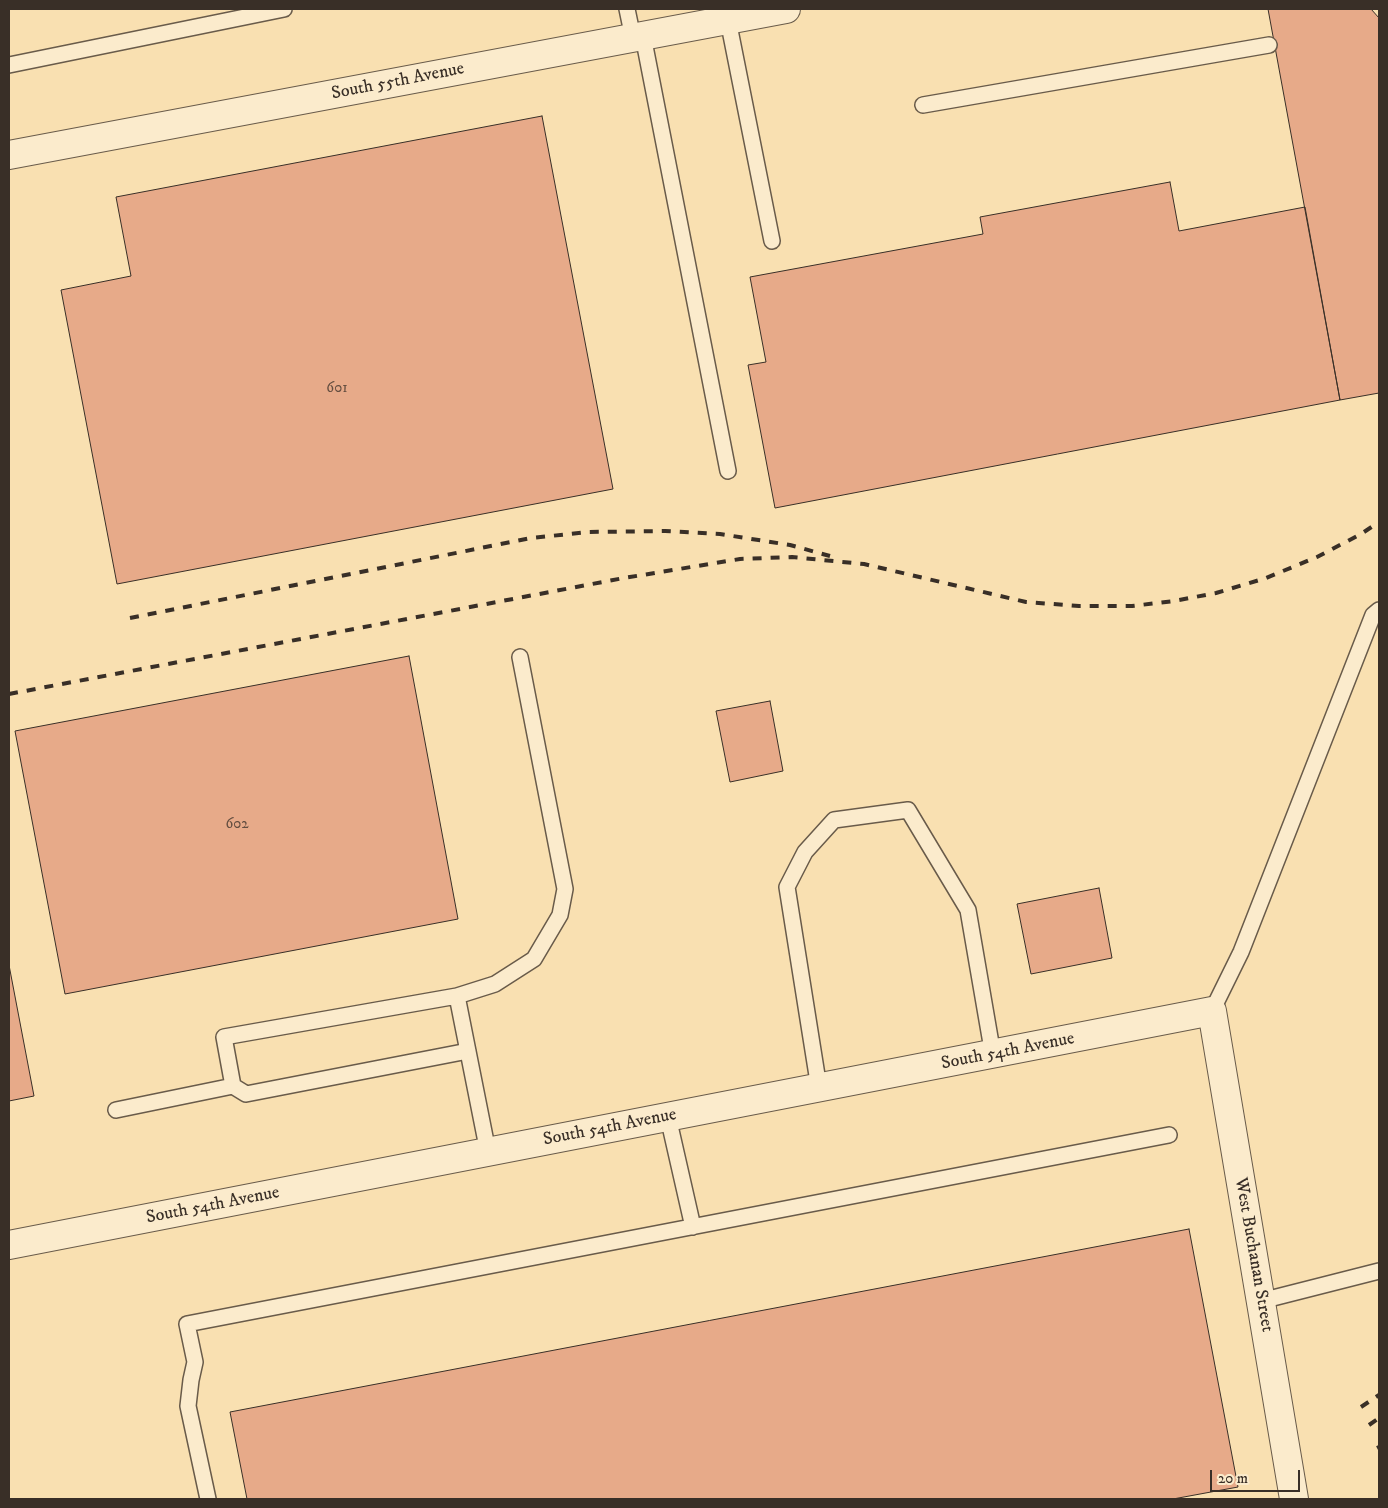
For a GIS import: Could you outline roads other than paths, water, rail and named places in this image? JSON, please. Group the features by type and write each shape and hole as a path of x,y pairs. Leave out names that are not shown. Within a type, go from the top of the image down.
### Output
{"street":[{"name":"South 55th Avenue","path":"9,155 786,9"},
{"name":"South 54th Avenue","path":"9,1245 1212,1011"},
{"name":"West Buchanan Street","path":"1212,1011 1294,1499"}],"lane":[{"path":"9,65 284,9"},
{"path":"627,9 638,37 728,471"},
{"path":"728,20 772,241"},
{"path":"923,105 1269,45"},
{"path":"1212,1011 1241,952 1373,615 1379,610"},
{"path":"233,1086 224,1038 456,996 495,984 534,959 560,914 565,889 520,657"},
{"path":"819,1088 787,886 806,852 834,820 908,810 968,910 993,1055"},
{"path":"456,996 488,1152"},
{"path":"116,1110 233,1086 246,1094 468,1051"},
{"path":"668,1117 693,1227"},
{"path":"208,1499 188,1406 195,1362 187,1324 1170,1135"},
{"path":"1261,1301 1379,1271"}],"railway":[{"path":"9,694 624,578 740,559 792,557 864,564 1026,602 1079,606 1132,606 1174,601 1216,593 1266,578 1317,557 1361,534 1379,522"},
{"path":"130,618 531,538 589,532 665,531 720,534 790,545 830,556"},
{"path":"1361,1407 1379,1395"},
{"path":"1369,1425 1379,1418"}]}
